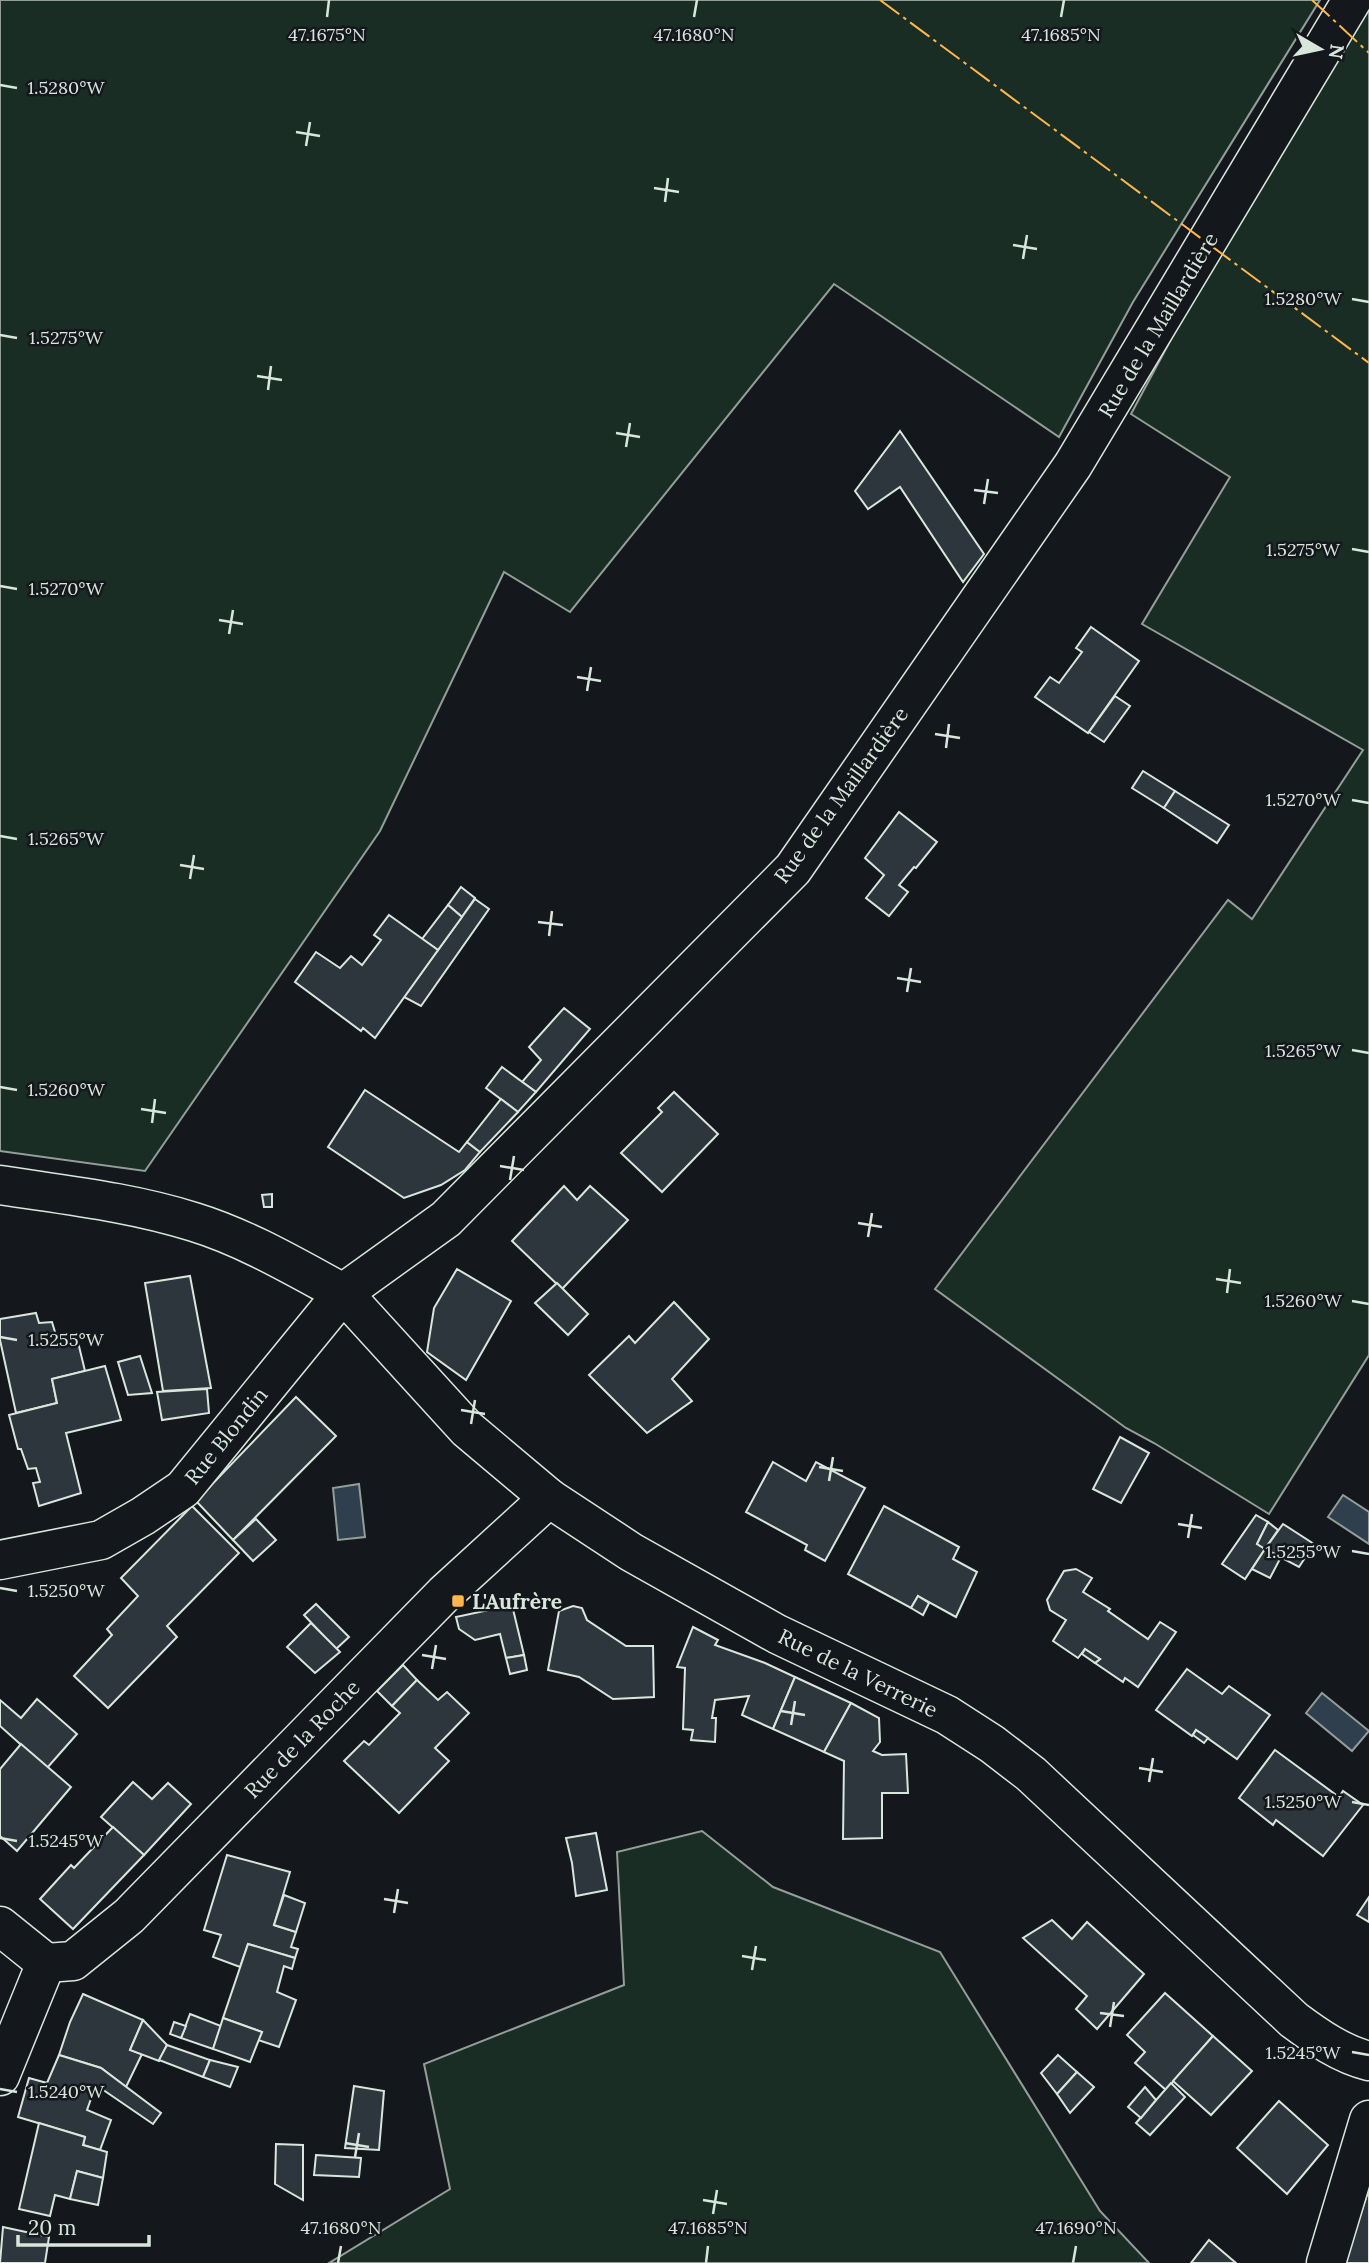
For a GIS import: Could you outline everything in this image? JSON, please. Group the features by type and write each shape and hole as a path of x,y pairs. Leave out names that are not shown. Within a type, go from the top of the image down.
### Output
{"street":[{"name":"Rue de la Maillardière","path":"343,1293 446,1219 793,869 1073,465 1352,0"},
{"path":"0,1185 126,1204 195,1223 287,1263 343,1293"},
{"name":"Rue de la Verrerie","path":"343,1293 467,1429 549,1498 631,1552 728,1607 777,1634 947,1715 992,1744 1031,1774 1294,2020 1331,2045 1369,2061"},
{"name":"Rue Blondin","path":"0,1560 101,1540 183,1489 343,1293"},
{"name":"Rue de la Roche","path":"46,1963 73,1961 130,1916 444,1594 549,1498"},
{"path":"0,1926 46,1963 0,2076"},
{"path":"1326,2263 1369,2120"}],"green space":[{"path":"0,0 1320,0 1133,302 1059,437 834,284 570,612 504,572 380,831 145,1171 0,1151"},
{"path":"1369,6 1369,1355 1269,1514 1126,1428 935,1289 1228,900 1252,919 1363,750 1142,624 1230,477 1131,414 1176,330"},
{"path":"702,1831 773,1887 940,1952 1100,2211 1149,2263 329,2263 450,2189 424,2064 624,1985 617,1852"}],"water":[{"path":"359,1484 365,1537 338,1540 333,1488"},
{"path":"1343,1495 1369,1512 1369,1544 1328,1517"},
{"path":"1322,1693 1369,1731 1352,1751 1306,1713"}],"building":[{"path":"900,431 984,554 963,582 900,487 868,509 855,491"},
{"path":"1091,627 1139,661 1088,733 1035,697 1050,677 1059,683 1082,652 1076,648"},
{"path":"1115,696 1130,706 1104,742 1089,732"},
{"path":"1143,771 1175,791 1164,808 1132,788"},
{"path":"1175,791 1229,825 1217,843 1164,808"},
{"path":"899,812 937,842 899,885 908,892 889,916 866,898 884,875 865,858"},
{"path":"461,887 475,898 462,917 448,905"},
{"path":"475,899 489,909 421,1006 404,997"},
{"path":"448,905 462,917 438,950 422,939"},
{"path":"389,915 438,950 375,1038 363,1028 361,1031 295,982 316,952 340,968 351,956 362,965 381,940 374,935"},
{"path":"564,1008 590,1029 536,1092 522,1082 541,1060 529,1047"},
{"path":"502,1067 536,1092 518,1112 486,1088"},
{"path":"365,1090 459,1152 467,1142 480,1152 465,1170 441,1185 404,1198 328,1147"},
{"path":"674,1092 718,1134 662,1192 621,1153 662,1112 658,1108"},
{"path":"501,1099 518,1112 480,1152 467,1142"},
{"path":"564,1186 577,1200 590,1186 628,1220 562,1289 512,1241"},
{"path":"272,1194 272,1207 264,1207 262,1195"},
{"path":"457,1269 511,1301 466,1380 427,1352 434,1308"},
{"path":"190,1276 211,1388 163,1391 145,1283"},
{"path":"557,1283 588,1314 568,1335 535,1303"},
{"path":"674,1302 709,1339 672,1379 692,1401 647,1433 589,1375 629,1336 635,1343"},
{"path":"36,1313 39,1323 52,1322 58,1342 77,1338 85,1371 52,1379 57,1403 16,1413 0,1340 0,1319"},
{"path":"140,1356 152,1393 128,1395 118,1362"},
{"path":"105,1366 121,1420 66,1433 81,1493 39,1506 33,1483 40,1482 36,1468 28,1469 21,1449 18,1449 9,1415 57,1403 52,1379"},
{"path":"207,1389 209,1413 162,1420 157,1392"},
{"path":"296,1397 336,1436 233,1540 196,1501"},
{"path":"1120,1437 1149,1453 1121,1503 1093,1489"},
{"path":"773,1462 806,1481 816,1462 865,1488 825,1561 805,1550 807,1545 746,1512"},
{"path":"192,1506 239,1553 167,1626 177,1637 108,1708 74,1676 112,1635 107,1629 138,1596 121,1578"},
{"path":"884,1506 959,1547 953,1559 977,1572 956,1617 918,1596 911,1608 848,1574"},
{"path":"1256,1515 1268,1522 1257,1544 1265,1549 1245,1579 1222,1564"},
{"path":"256,1519 276,1540 253,1561 233,1540"},
{"path":"1268,1522 1278,1530 1265,1549 1257,1544"},
{"path":"1283,1524 1314,1544 1299,1567 1265,1549"},
{"path":"1265,1549 1281,1557 1270,1578 1252,1569"},
{"path":"1076,1569 1092,1578 1083,1592 1148,1639 1160,1622 1176,1632 1138,1687 1125,1678 1123,1682 1095,1663 1100,1659 1085,1649 1078,1658 1053,1641 1066,1620 1050,1610 1047,1600 1064,1571"},
{"path":"918,1596 929,1603 923,1615 911,1608"},
{"path":"316,1604 349,1637 336,1649 304,1615"},
{"path":"512,1605 524,1655 506,1658 500,1634 475,1640 459,1629 456,1617"},
{"path":"573,1606 582,1608 587,1620 626,1646 653,1646 654,1697 613,1699 579,1677 548,1670 559,1611"},
{"path":"311,1623 340,1652 315,1673 287,1647"},
{"path":"693,1627 718,1640 715,1645 795,1677 773,1729 742,1715 749,1696 715,1700 712,1718 716,1718 715,1742 691,1740 693,1730 683,1729 685,1668 677,1667"},
{"path":"1085,1649 1100,1659 1095,1663 1082,1654"},
{"path":"524,1655 527,1670 510,1674 506,1658"},
{"path":"403,1665 417,1680 392,1706 377,1691"},
{"path":"1187,1669 1222,1694 1229,1686 1270,1715 1237,1759 1196,1730 1192,1736 1156,1710"},
{"path":"795,1677 851,1703 824,1752 773,1729"},
{"path":"417,1680 438,1700 447,1692 469,1713 435,1748 449,1761 399,1813 344,1761 364,1741 369,1745 400,1713 392,1706"},
{"path":"37,1699 77,1734 47,1768 0,1726 0,1700 21,1718"},
{"path":"851,1703 879,1718 880,1742 873,1751 882,1755 906,1754 908,1793 882,1793 882,1838 843,1839 844,1761 824,1752"},
{"path":"1196,1730 1208,1738 1204,1743 1193,1735"},
{"path":"21,1744 71,1787 17,1851 0,1836 0,1769"},
{"path":"1275,1750 1339,1797 1343,1791 1363,1805 1323,1856 1276,1820 1273,1825 1239,1798"},
{"path":"133,1782 152,1799 168,1783 191,1804 144,1855 101,1817"},
{"path":"113,1827 144,1855 73,1929 40,1899 71,1865 74,1868"},
{"path":"596,1833 607,1890 576,1896 566,1838"},
{"path":"227,1855 290,1872 274,1925 296,1932 291,1947 298,1949 295,1958 248,1944 240,1967 213,1957 221,1935 204,1930"},
{"path":"284,1895 305,1903 296,1932 274,1925"},
{"path":"1369,1897 1369,1922 1357,1915"},
{"path":"1052,1920 1072,1939 1087,1922 1144,1974 1097,2029 1076,2009 1087,1996 1023,1938"},
{"path":"248,1944 295,1958 292,1969 284,1966 277,1992 296,2000 279,2047 258,2040 262,2032 223,2018"},
{"path":"1165,1993 1213,2036 1166,2090 1135,2063 1145,2052 1127,2035"},
{"path":"83,1994 143,2020 130,2050 142,2054 126,2087 101,2068 59,2055"},
{"path":"190,2014 221,2026 213,2049 181,2038"},
{"path":"223,2018 262,2032 250,2062 213,2049"},
{"path":"143,2020 167,2045 159,2061 130,2050"},
{"path":"174,2022 186,2026 181,2038 170,2034"},
{"path":"1213,2036 1252,2071 1211,2115 1173,2081"},
{"path":"167,2045 210,2060 203,2077 159,2060"},
{"path":"59,2055 101,2068 161,2113 153,2124 96,2085 87,2110 111,2120 100,2150 83,2145 85,2137 18,2117 29,2078 47,2083"},
{"path":"1058,2055 1077,2072 1057,2094 1041,2073"},
{"path":"210,2060 238,2067 230,2087 203,2077"},
{"path":"1077,2072 1094,2087 1070,2113 1057,2094"},
{"path":"1171,2083 1185,2097 1150,2135 1136,2123"},
{"path":"354,2086 384,2091 379,2150 345,2148"},
{"path":"1145,2087 1156,2100 1141,2118 1128,2107"},
{"path":"1279,2101 1328,2145 1287,2194 1237,2148"},
{"path":"39,2123 85,2137 83,2145 107,2152 103,2178 77,2171 70,2199 55,2195 50,2216 19,2209"},
{"path":"276,2144 303,2145 303,2200 275,2184"},
{"path":"316,2155 361,2158 359,2177 314,2175"},
{"path":"77,2171 103,2178 98,2205 70,2199"},
{"path":"1369,2189 1369,2263 1345,2263 1356,2227"},
{"path":"3,2227 49,2237 45,2263 0,2263"},
{"path":"1209,2240 1236,2263 1191,2263"}],"power":[{"path":"880,0 1369,363"},
{"path":"1312,0 1369,53"}],"place":[{"name":"L'Aufrère","path":"458,1601"}]}
